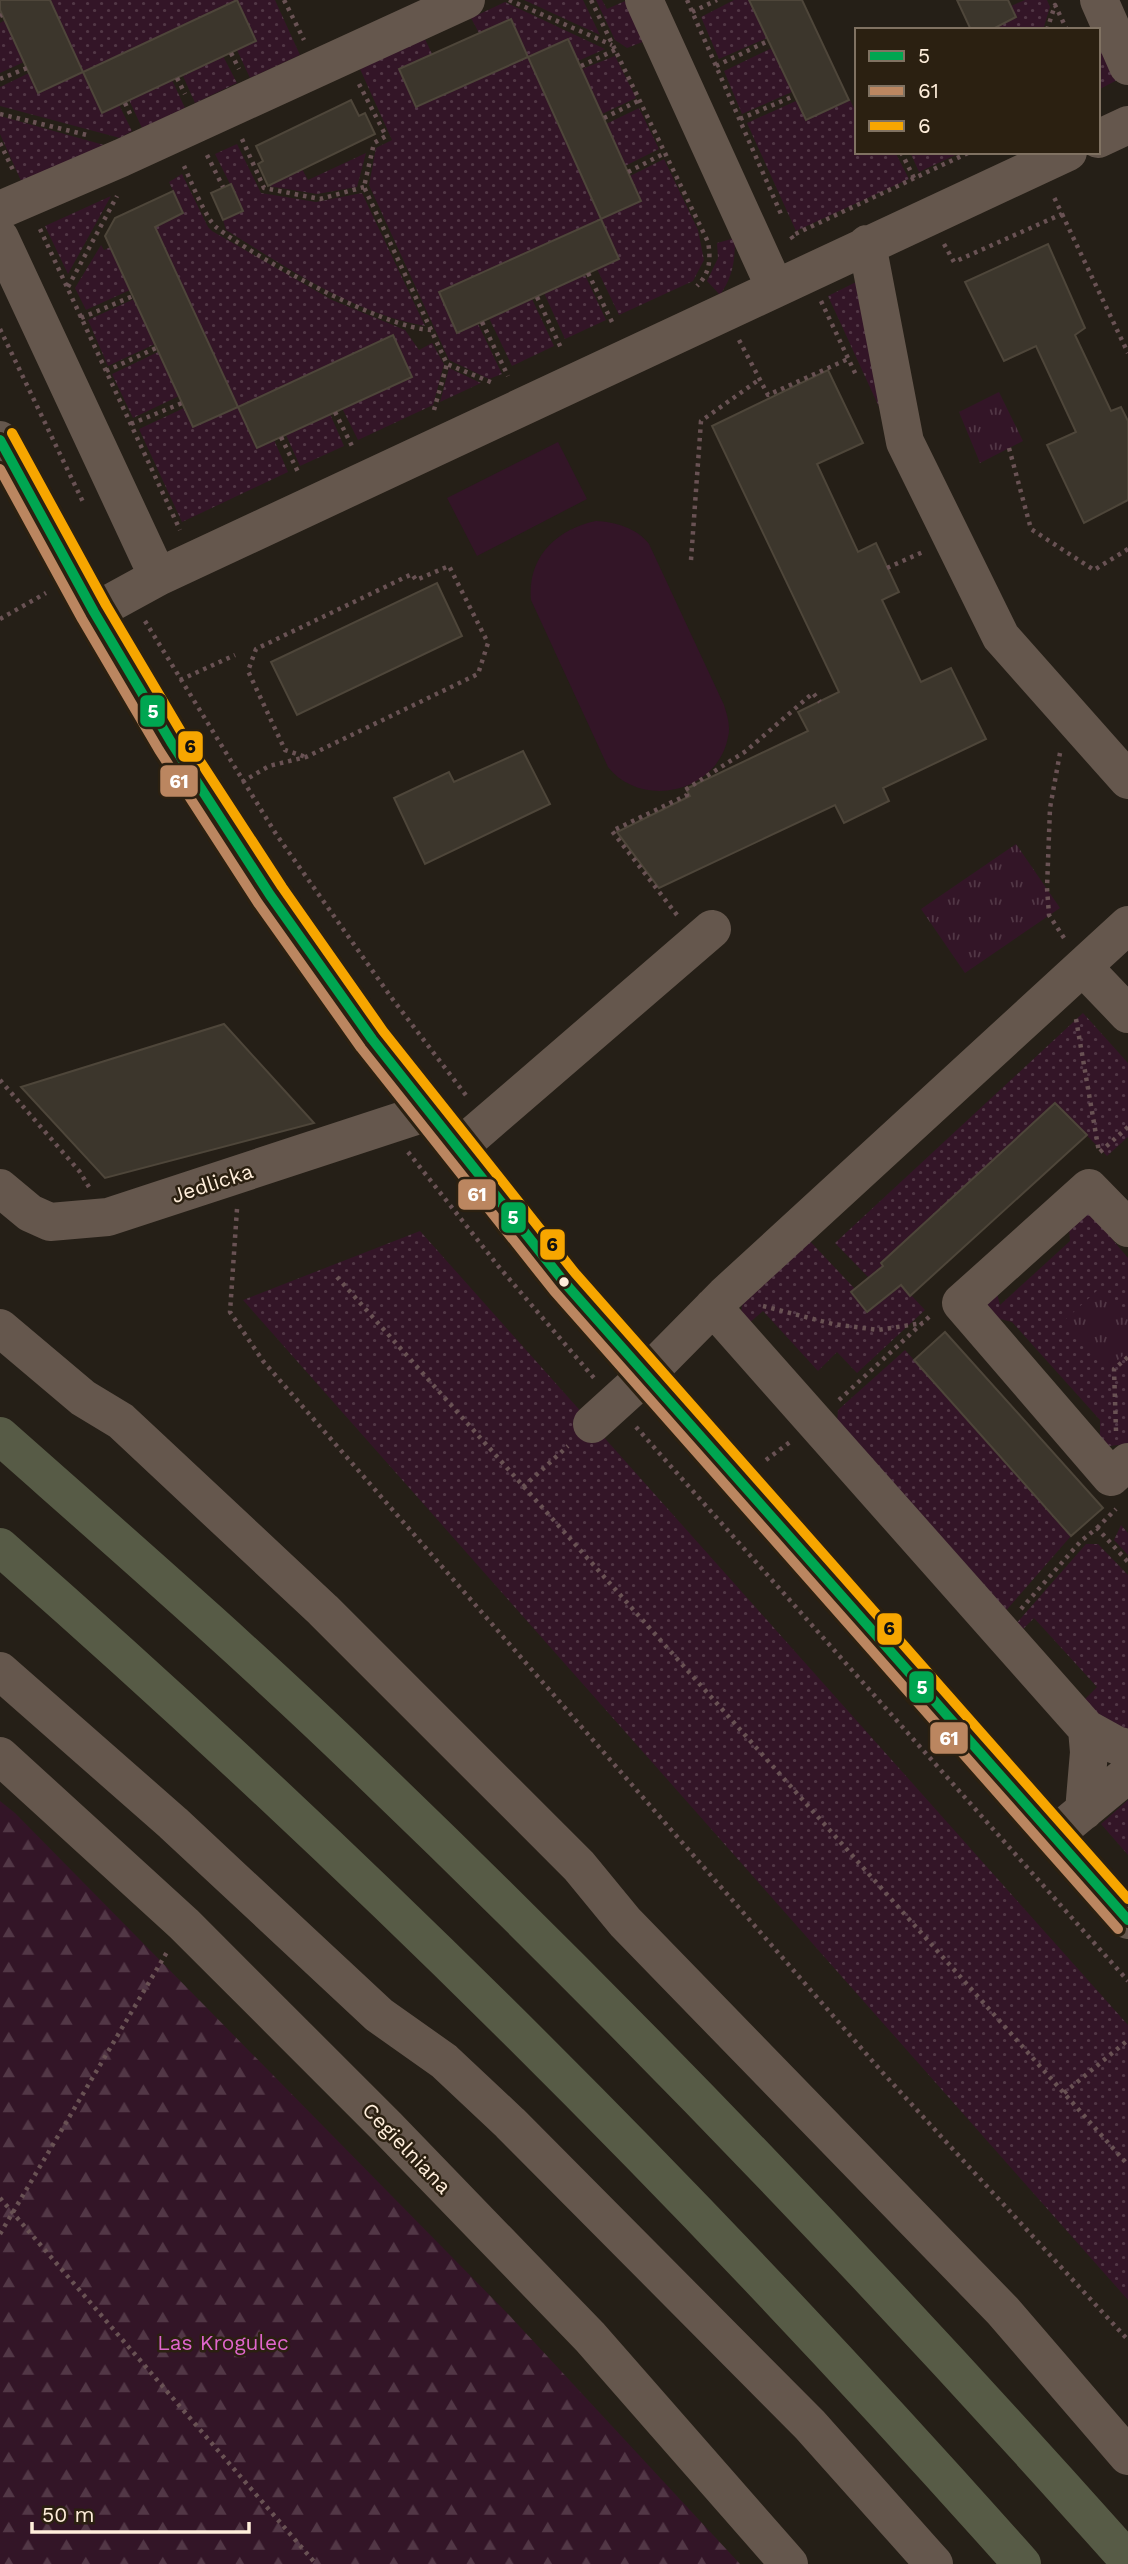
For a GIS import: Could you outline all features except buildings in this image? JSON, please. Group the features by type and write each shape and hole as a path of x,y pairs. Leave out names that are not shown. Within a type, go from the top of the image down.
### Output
{"highway":[{"path":"0,1436 181,1596 359,1761 539,1936 702,2101 884,2292 1128,2560"},
{"path":"0,1548 147,1676 478,1993 661,2176 839,2363 1022,2564"}],"street":[{"path":"13,205 466,0"},
{"path":"644,0 791,280"},
{"path":"1099,0 1128,66"},
{"path":"1100,138 1128,125"},
{"path":"94,612 151,562 712,297 791,280 1064,154"},
{"path":"0,238 151,562"},
{"path":"867,244 905,442 1001,637 1128,780"},
{"path":"0,440 94,612 171,742 270,895 333,986 428,1112 564,1282 1128,1920"},
{"path":"457,1149 695,924"},
{"path":"604,1413 1080,961 1128,925"},
{"path":"1080,961 1128,1014"},
{"name":"Jedlicka","path":"0,1188 30,1213 50,1222 108,1217 428,1112"},
{"path":"1128,1228 1089,1188 961,1303 1111,1477 1128,1462"},
{"path":"719,1301 814,1423 1087,1729 1116,1745 1128,1748"},
{"path":"0,1328 83,1398 121,1421 323,1610 579,1866 625,1922 1003,2311 1128,2456"},
{"path":"0,1671 173,1823 379,2015 444,2061 510,2123 810,2425 934,2564"},
{"path":"1084,1811 1089,1752 1087,1729"},
{"name":"Cegielniana","path":"0,1756 184,1924 387,2127 590,2337 789,2564"},
{"path":"1053,1836 1128,1774"}],"path":[{"path":"284,0 306,45"},
{"path":"509,0 614,48"},
{"path":"591,0 708,242 712,297 768,395 848,359"},
{"path":"687,0 782,216"},
{"path":"692,12 718,0"},
{"path":"1048,28 1054,2"},
{"path":"1054,2 1066,28"},
{"path":"716,66 768,41"},
{"path":"581,66 614,48"},
{"path":"345,55 386,136 374,143 364,187 447,364 434,411"},
{"path":"0,79 27,68"},
{"path":"740,119 794,96"},
{"path":"604,118 640,100"},
{"path":"240,137 264,188 320,199 364,187"},
{"path":"0,144 13,205 81,318 180,530"},
{"path":"628,172 665,153"},
{"path":"207,154 223,187"},
{"path":"902,154 914,178"},
{"path":"791,236 966,154"},
{"path":"184,166 214,225 274,264 339,299 417,330 431,330"},
{"path":"1048,184 1128,353"},
{"path":"939,234 954,262 1062,214"},
{"path":"787,226 791,236 791,280"},
{"path":"589,273 613,324"},
{"path":"693,290 712,297"},
{"path":"81,318 133,296"},
{"path":"537,297 562,351"},
{"path":"603,330 624,319"},
{"path":"482,322 508,376"},
{"path":"0,329 87,511"},
{"path":"551,356 572,345"},
{"path":"106,371 156,348"},
{"path":"447,364 492,383"},
{"path":"481,389 519,371"},
{"path":"691,560 701,422 760,379"},
{"path":"131,424 182,403"},
{"path":"423,416 446,405"},
{"path":"335,412 353,449"},
{"path":"281,437 299,474"},
{"path":"342,454 365,443"},
{"path":"1009,448 1031,529 1094,570 1128,548"},
{"path":"287,480 310,469"},
{"path":"151,562 180,530 192,524"},
{"path":"242,782 269,766 306,757 478,674 488,643 449,566 416,580 412,574 256,649 248,671 285,750 306,757"},
{"path":"0,619 75,578"},
{"path":"143,617 242,782 330,912 472,1103"},
{"path":"180,680 235,655"},
{"path":"695,924 612,831 687,795 685,790 746,751 813,693 820,702"},
{"path":"1070,715 1050,808 1047,888 1049,915 1080,961 1072,995 1099,1152"},
{"path":"0,1080 80,1172 108,1217"},
{"path":"387,1126 499,1267 604,1413 1128,1981"},
{"path":"1094,1157 1128,1127"},
{"path":"240,1173 230,1312 263,1361 882,2071 1128,2340"},
{"path":"337,1276 1128,2165"},
{"path":"719,1301 844,1326 878,1330 925,1323"},
{"path":"741,1483 814,1423 925,1323 932,1313"},
{"path":"523,1487 604,1413"},
{"path":"1001,1632 1081,1541 1097,1528 1128,1562"},
{"path":"0,2234 184,1924"},
{"path":"1064,2093 1128,2040"},
{"path":"0,2198 237,2476 316,2564"}],"green space":[{"path":"50,0 275,0 300,55 250,78 237,50 256,41 237,1 119,105 132,131 120,138 0,106 0,87 29,73 38,93 83,72"},
{"path":"524,0 583,0 600,35"},
{"path":"596,0 602,0 607,9 625,1 645,41 627,48 615,40"},
{"path":"734,0 749,0 767,38 719,59 701,17"},
{"path":"1025,0 1047,0 1050,7 1044,28 995,28 1016,17 1011,6"},
{"path":"505,2 605,49 578,61 568,39 529,57 641,201 630,176 664,159 698,230 704,260 693,281 619,315 597,269 619,259 600,219 439,292 457,333 478,324 502,374 489,379 449,360 369,185 376,148 392,140 360,69 424,37 432,54 399,69 416,107 528,57 511,19 479,33 471,18"},
{"path":"5,20 24,62 0,73 0,23"},
{"path":"1100,36 1119,79 1100,89"},
{"path":"772,48 792,92 742,114 724,71"},
{"path":"223,56 237,83 195,103 183,76"},
{"path":"615,56 636,98 602,114 582,69"},
{"path":"172,80 185,108 142,128 129,100"},
{"path":"850,100 855,110 855,154 896,154 909,179 796,231 747,123 796,101 806,120"},
{"path":"639,108 659,149 625,166 606,124"},
{"path":"0,116 104,145 22,183 0,134"},
{"path":"237,144 261,193 316,202 362,193 425,326 398,320 346,300 297,274 226,230 223,220 243,210 215,154"},
{"path":"366,153 357,187 317,194 268,186 302,169 308,180"},
{"path":"911,154 958,154 919,172"},
{"path":"182,174 212,231 332,300 405,330 419,350 432,343 444,364 433,405 358,440 342,408 392,335 238,407 256,447 274,440 288,472 182,522 139,429 184,408 193,427 237,407 121,270 130,290 86,310 75,288 101,245 104,250 183,213 169,182"},
{"path":"111,196 68,274 45,226"},
{"path":"735,238 732,268 720,295 707,281 718,258 717,243"},
{"path":"585,275 606,320 565,339 544,293"},
{"path":"856,282 891,433 828,296"},
{"path":"134,299 155,344 108,366 88,320"},
{"path":"532,299 554,346 512,366 489,318"},
{"path":"158,352 179,396 133,418 112,374"},
{"path":"449,368 481,383 440,402"},
{"path":"999,392 1023,441 980,463 959,412"},
{"path":"330,414 344,446 300,466 286,435"},
{"path":"558,442 587,499 477,556 447,498"},
{"path":"596,521 625,527 649,544 724,705 729,733 721,756 710,771 695,782 677,789 658,791 640,788 623,780 608,767 531,600 534,571 547,548 568,531"},
{"path":"1016,844 1060,908 965,973 921,909"},
{"path":"1083,1013 1128,1063 1128,1137 1107,1156 1055,1103 881,1263 925,1310 857,1373 837,1352 818,1371 763,1311 748,1324 741,1316 742,1305 806,1237 855,1289 851,1292 867,1312 885,1298 835,1243"},
{"path":"1090,1205 1097,1221 1128,1258 1128,1444 1100,1447 1100,1420 1012,1322 988,1316 985,1291 994,1282 1000,1305 1070,1241 1068,1214"},
{"path":"420,1231 1128,2025 1128,2300 243,1300"},
{"path":"1101,1287 1128,1318 1128,1351 1108,1369 1065,1320"},
{"path":"905,1350 1071,1536 1003,1614 837,1423 838,1410"},
{"path":"1121,1525 1128,1533 1128,1555 1114,1540"},
{"path":"1086,1544 1098,1544 1128,1575 1128,1737 1082,1702 1097,1687 1034,1618 1020,1632 1014,1626"},
{"path":"1128,1800 1128,1855 1101,1824"},
{"name":"Las Krogulec","path":"0,1801 15,1813 509,2315 740,2564 0,2564"}],"transit line":[{"name":"6","path":"12,433 106,605 183,735 282,887 383,1031 575,1273 1128,1899"},
{"name":"5","path":"0,440 94,612 171,742 270,895 372,1039 564,1282 1128,1920"},
{"name":"61","path":"0,469 82,619 159,750 258,903 361,1048 554,1291 1118,1929"}]}
